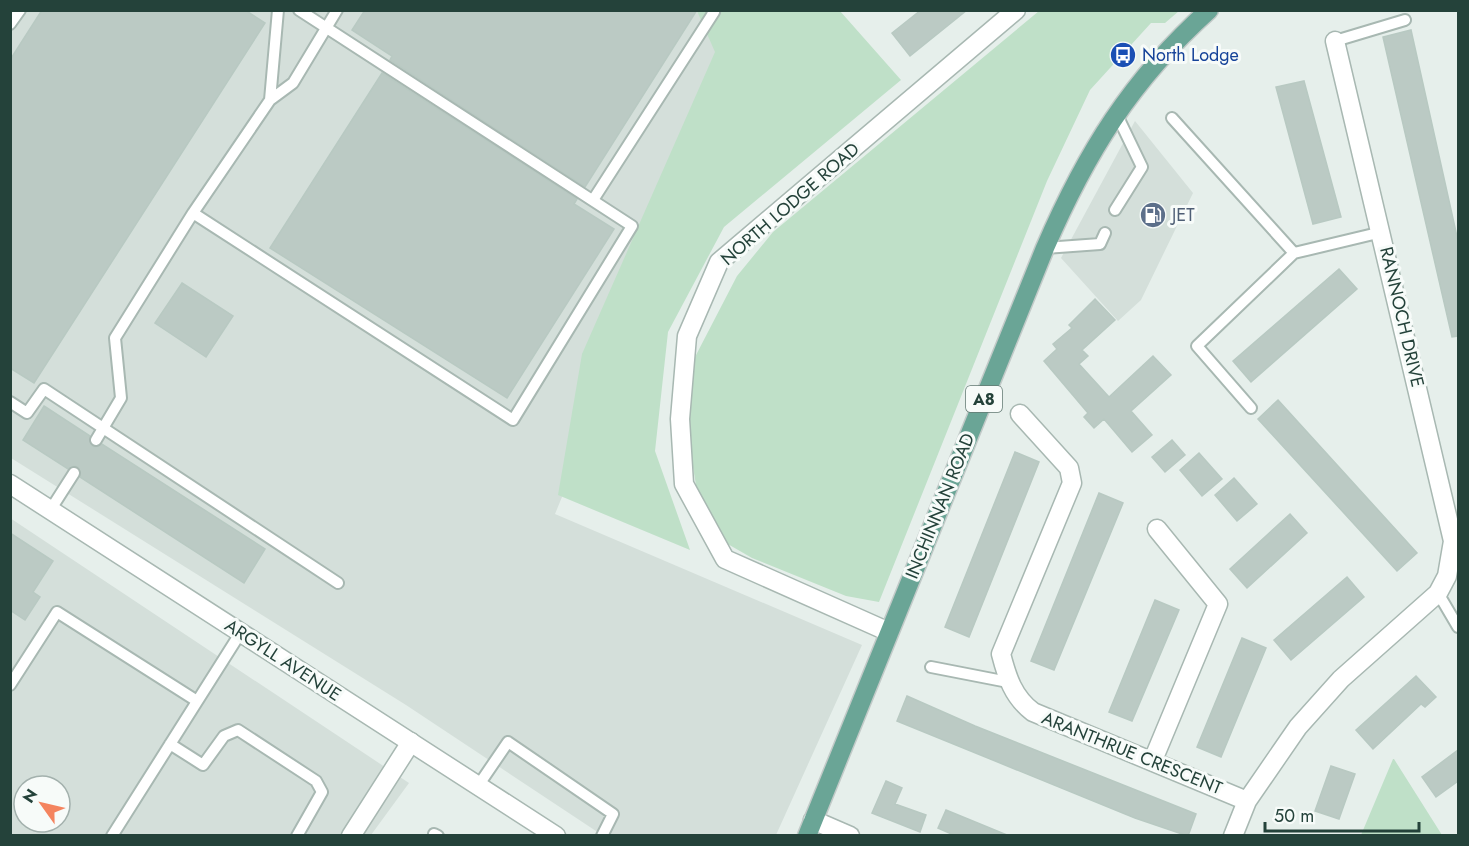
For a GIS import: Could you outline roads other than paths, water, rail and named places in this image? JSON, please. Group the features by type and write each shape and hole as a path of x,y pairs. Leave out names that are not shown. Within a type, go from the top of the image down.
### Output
{"main road":[{"name":"INCHINNAN ROAD","path":"810,828 1045,248 1081,169 1116,113 1168,49 1209,10"}],"street":[{"name":"NORTH LODGE ROAD","path":"889,632 725,560 684,484 680,418 687,336 719,262 1016,10"},
{"name":"RANNOCH DRIVE","path":"1335,40 1453,541 1447,576 1438,593"},
{"name":"ARANTHRUE CRESCENT","path":"1020,414 1069,468 1072,483 1001,654 1008,682 1021,703 1033,712 1247,801"},
{"name":"ARGYLL AVENUE","path":"10,484 556,836"},
{"path":"1153,760 1218,604 1157,529"},
{"path":"1233,836 1247,801 1270,765 1318,703 1341,679 1438,593"},
{"path":"351,836 411,742"},
{"path":"810,828 850,836"}],"lane":[{"path":"10,24 20,10"},
{"path":"270,100 278,10"},
{"path":"193,213 513,420 633,226 299,10"},
{"path":"96,440 121,399 115,338 193,213 270,100 293,83 337,10"},
{"path":"593,200 714,12 712,10"},
{"path":"1335,40 1405,20"},
{"path":"1115,210 1142,168 1116,113"},
{"path":"1172,118 1294,253"},
{"path":"1251,408 1197,346 1294,253 1382,232"},
{"path":"1045,248 1100,244 1105,233"},
{"path":"10,402 27,412 44,389 338,583"},
{"path":"51,509 74,473"},
{"path":"1438,593 1458,627"},
{"path":"10,685 57,612 198,701"},
{"path":"112,836 241,632"},
{"path":"931,667 1008,682"},
{"path":"170,744 203,765 224,736 238,730 320,784 321,796 303,833"},
{"path":"478,786 508,742 613,814 602,836"}],"place":[{"name":"North Lodge","path":"1123,55"},
{"name":"JET","path":"1153,215"}]}
